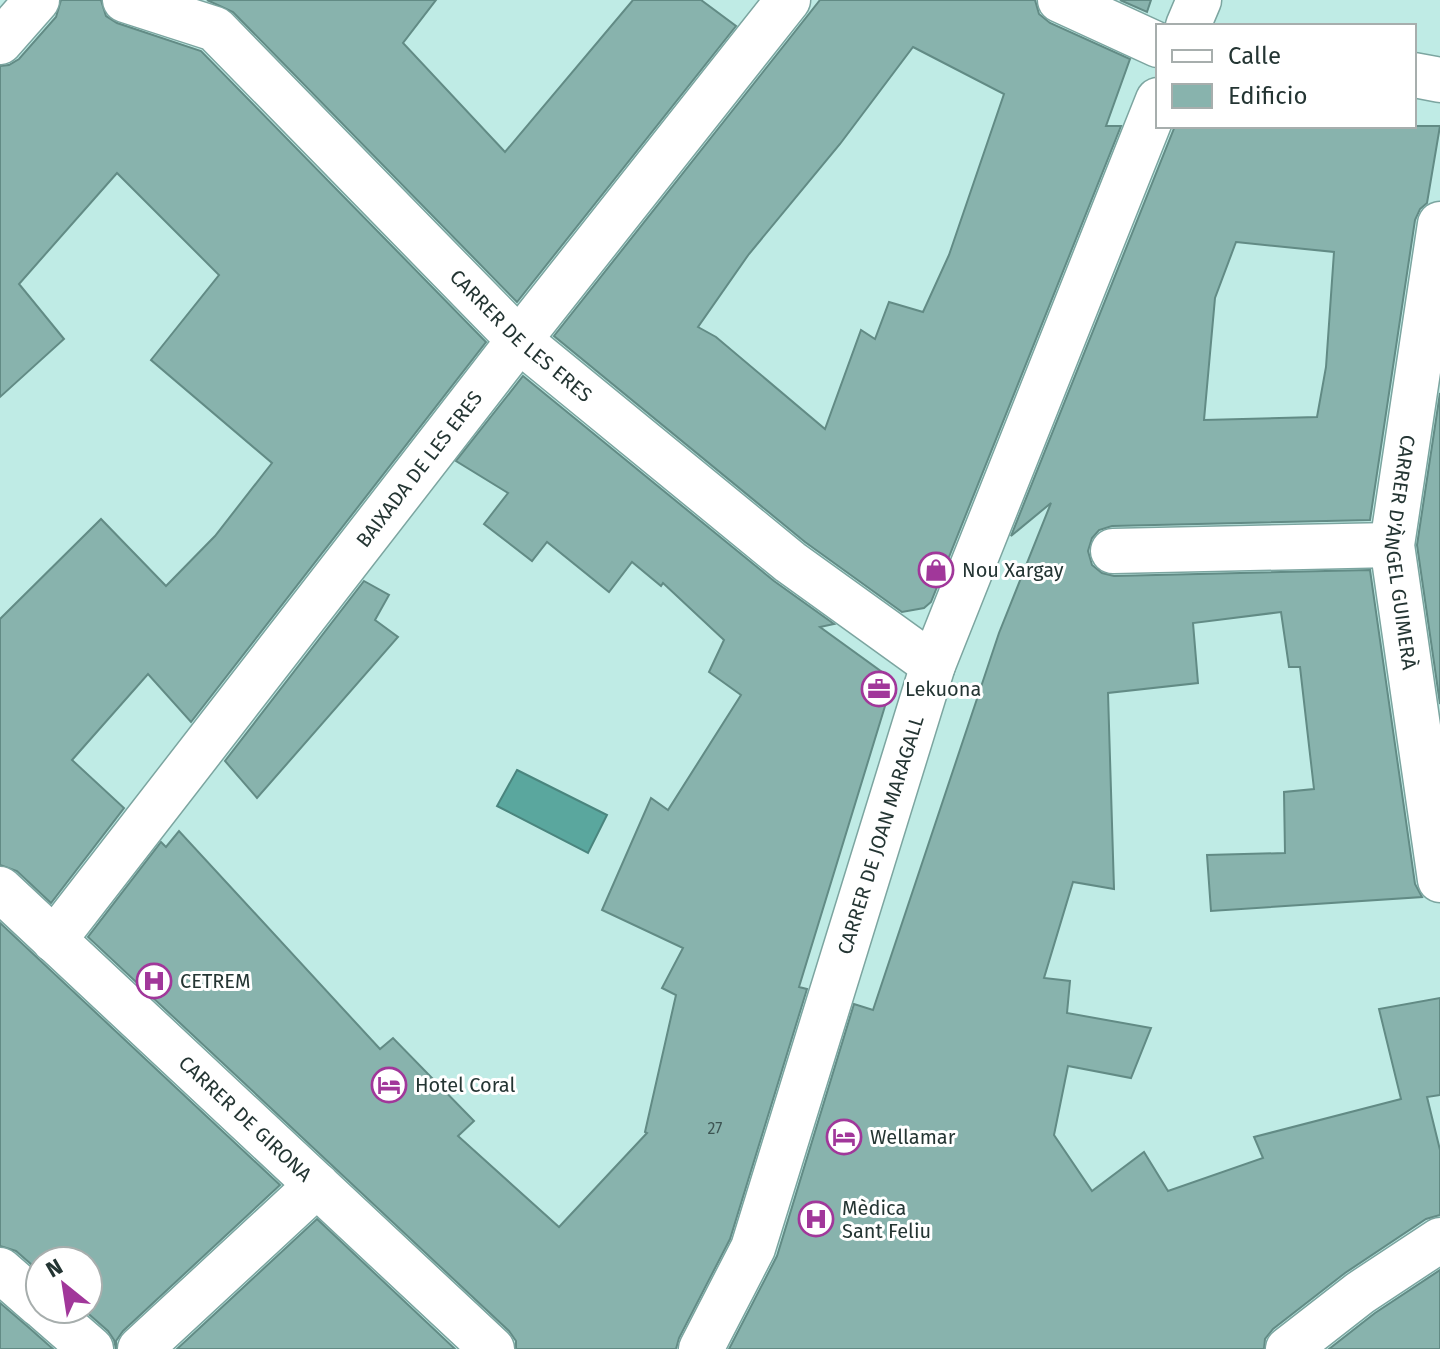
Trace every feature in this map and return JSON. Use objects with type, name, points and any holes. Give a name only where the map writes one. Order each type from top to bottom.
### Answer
[{"type":"street","points":[[0,42],[37,0]]},
{"type":"street","name":"CARRER DE LES ERES","points":[[125,0],[222,14],[519,340],[790,562],[933,665]]},
{"type":"street","name":"BAIXADA DE LES ERES","points":[[54,940],[519,340],[788,0]]},
{"type":"street","points":[[1060,0],[1156,44]]},
{"type":"street","points":[[1189,24],[1199,0]]},
{"type":"street","points":[[1416,75],[1440,80]]},
{"type":"street","name":"CARRER DE JOAN MARAGALL","points":[[701,1349],[753,1248],[933,665],[1156,105]]},
{"type":"street","name":"CARRER D'ÀNGEL GUIMERÀ","points":[[1440,224],[1392,545],[1440,880]]},
{"type":"street","points":[[1113,551],[1392,545]]},
{"type":"street","name":"CARRER DE GIRONA","points":[[0,889],[492,1349]]},
{"type":"street","points":[[140,1349],[317,1185]]},
{"type":"street","points":[[1288,1349],[1360,1293],[1440,1240]]},
{"type":"street","points":[[0,1270],[24,1291]]},
{"type":"street","points":[[63,1325],[91,1349]]},
{"type":"water","points":[[517,770],[607,815],[588,853],[497,806]]},
{"type":"building","points":[[61,0],[101,0],[106,16],[117,23],[201,51],[486,342],[191,722],[148,674],[72,760],[124,808],[51,903],[17,871],[0,865],[0,619],[101,519],[166,586],[215,536],[272,463],[151,360],[219,275],[117,173],[19,284],[64,339],[0,397],[0,66],[19,59],[56,17]]},
{"type":"building","points":[[207,0],[436,0],[403,43],[505,152],[633,0],[701,0],[736,26],[517,302],[233,12]]},
{"type":"building","points":[[820,0],[1035,0],[1039,14],[1050,23],[1130,59],[1106,126],[1121,126],[931,602],[924,608],[902,612],[805,542],[554,336]],"holes":[[[913,47],[1004,94],[949,255],[923,312],[889,302],[875,339],[861,330],[825,429],[716,337],[698,327],[749,254],[840,144]]]},
{"type":"building","points":[[1120,0],[1151,0],[1147,12]]},
{"type":"building","points":[[1440,126],[1427,203],[1415,220],[1370,520],[1112,526],[1099,530],[1092,538],[1088,551],[1092,565],[1102,573],[1114,576],[1370,570],[1415,884],[1422,897],[1211,911],[1207,855],[1285,853],[1284,792],[1314,789],[1300,667],[1289,667],[1281,612],[1193,623],[1198,683],[1108,693],[1114,889],[1073,882],[1044,978],[1070,981],[1067,1013],[1151,1028],[1131,1078],[1068,1066],[1054,1135],[1092,1191],[1144,1152],[1168,1191],[1263,1158],[1254,1137],[1401,1099],[1379,1009],[1440,998],[1440,1095],[1427,1097],[1440,1150],[1440,1215],[1426,1219],[1345,1273],[1273,1329],[1265,1339],[1264,1349],[729,1349],[777,1256],[854,1004],[873,1010],[999,633],[1051,503],[1011,536],[1174,128]],"holes":[[[1236,242],[1334,252],[1326,367],[1317,417],[1204,420],[1215,298]]]},
{"type":"building","points":[[523,376],[774,581],[834,624],[820,627],[893,680],[799,987],[807,989],[730,1239],[676,1349],[516,1349],[516,1341],[509,1331],[88,937],[161,842],[166,847],[179,831],[380,1049],[393,1038],[474,1121],[458,1136],[559,1227],[647,1133],[676,995],[662,988],[683,948],[602,910],[651,798],[668,810],[741,695],[709,672],[724,640],[663,583],[661,586],[632,562],[609,592],[547,542],[532,561],[484,524],[508,493],[456,461]]},
{"type":"building","points":[[1440,393],[1440,704],[1417,545]]},
{"type":"building","points":[[364,581],[389,595],[375,620],[398,637],[257,798],[225,761]]},
{"type":"building","points":[[0,923],[280,1185],[123,1331],[116,1341],[116,1349],[114,1340],[101,1325],[104,1325],[104,1245],[24,1245],[24,1258],[16,1251],[0,1246]]},
{"type":"building","points":[[317,1219],[455,1349],[177,1349]]},
{"type":"building","points":[[1440,1270],[1440,1349],[1329,1349],[1375,1313]]},
{"type":"building","points":[[0,1303],[53,1349],[0,1349]]},
{"type":"place","name":"Nou Xargay","points":[[936,570]]},
{"type":"place","name":"Lekuona","points":[[879,689]]},
{"type":"place","name":"CETREM","points":[[154,981]]},
{"type":"place","name":"Hotel Coral","points":[[389,1085]]},
{"type":"place","name":"Wellamar","points":[[844,1137]]},
{"type":"place","name":"Mèdica Sant Feliu","points":[[816,1219]]}]
